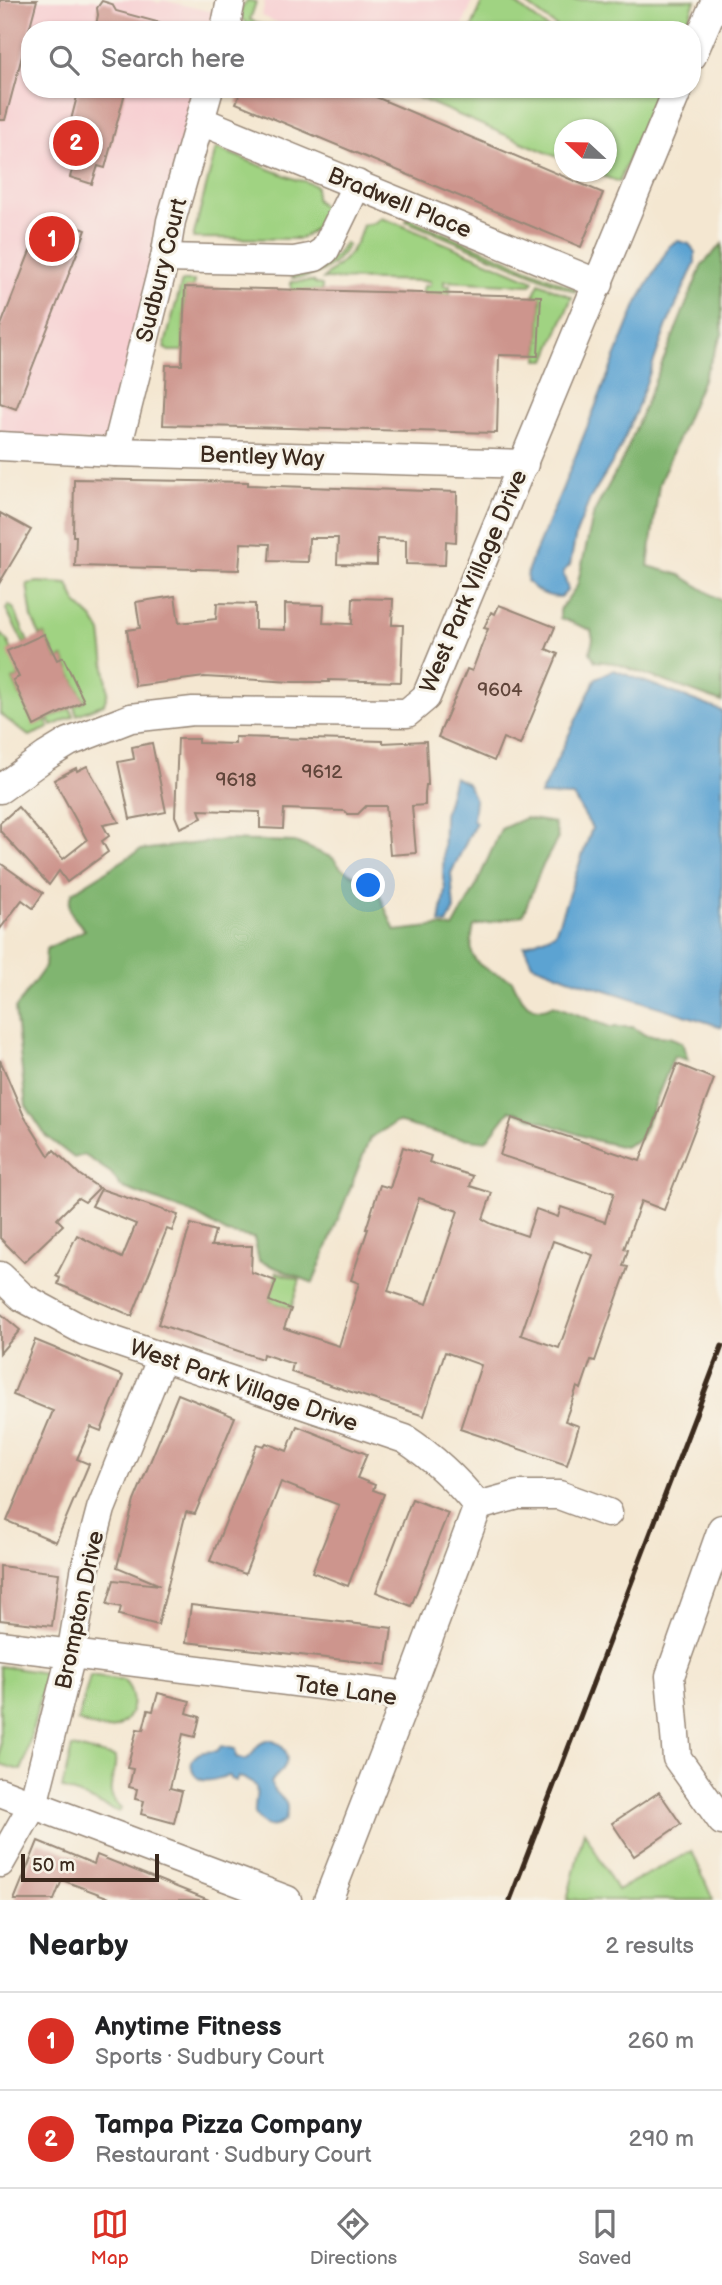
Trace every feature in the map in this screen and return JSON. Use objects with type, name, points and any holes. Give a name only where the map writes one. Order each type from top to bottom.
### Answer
[{"type":"street","points":[[227,21],[231,0]]},
{"type":"street","points":[[701,35],[716,0]]},
{"type":"street","name":"Sudbury Court","points":[[116,452],[165,258],[171,221],[207,98]]},
{"type":"street","name":"West Park Village Drive","points":[[0,789],[69,742],[131,718],[193,711],[407,713],[426,696],[674,98]]},
{"type":"street","name":"Bradwell Place","points":[[201,121],[598,284]]},
{"type":"street","points":[[165,258],[294,261],[314,257],[326,250],[357,184]]},
{"type":"street","name":"Bentley Way","points":[[0,446],[524,464]]},
{"type":"street","name":"West Park Village Drive","points":[[0,1276],[22,1297],[85,1331],[405,1439],[457,1479],[478,1506]]},
{"type":"street","name":"Brompton Drive","points":[[0,1863],[33,1805],[71,1655],[86,1566],[101,1509],[162,1357]]},
{"type":"street","points":[[408,1696],[478,1506],[517,1495],[559,1494],[608,1513]]},
{"type":"street","points":[[719,1545],[670,1676],[677,1758],[722,1821]]},
{"type":"street","name":"Tate Lane","points":[[0,1645],[408,1696],[328,1900]]},
{"type":"street","points":[[0,1792],[287,1900]]},
{"type":"shaded area","points":[[0,0],[152,0],[159,3],[163,0],[208,11],[218,10],[215,21],[21,21],[21,98],[196,98],[107,442],[0,436]]},
{"type":"shaded area","points":[[265,0],[473,0],[465,21],[274,21],[262,16]]},
{"type":"green space","points":[[248,0],[256,2],[250,20],[252,21],[243,19],[242,8]]},
{"type":"green space","points":[[483,0],[511,0],[538,21],[475,21]]},
{"type":"green space","points":[[521,0],[695,0],[688,21],[549,21]]},
{"type":"green space","points":[[419,98],[654,98],[619,182],[617,119],[554,119],[554,156]]},
{"type":"green space","points":[[216,148],[316,186],[316,199],[326,210],[318,224],[307,235],[297,239],[193,238]]},
{"type":"green space","points":[[381,218],[534,281],[531,285],[444,281],[444,286],[450,286],[450,294],[423,294],[423,286],[430,286],[430,281],[323,279],[352,250],[363,225],[374,223]]},
{"type":"green space","points":[[408,218],[576,289],[575,292],[406,221]]},
{"type":"green space","points":[[345,243],[348,245],[332,265],[310,276],[292,278],[292,273],[336,256]]},
{"type":"green space","points":[[722,244],[722,334],[659,484],[648,566],[680,575],[722,601],[722,702],[614,663],[595,661],[590,652],[593,639],[591,630],[560,618],[560,609],[577,586],[594,512],[624,457],[702,265]]},
{"type":"green space","points":[[182,281],[194,281],[193,288],[185,288],[183,351],[169,351],[164,348]]},
{"type":"green space","points":[[313,281],[322,285],[322,291],[291,290],[291,282]]},
{"type":"green space","points":[[539,283],[572,297],[546,360],[538,360],[541,297],[533,296]]},
{"type":"green space","points":[[27,584],[68,584],[77,604],[93,619],[101,632],[108,692],[104,704],[77,715],[74,706],[84,701],[63,657],[57,660],[44,634],[40,636],[32,618]]},
{"type":"green space","points":[[9,605],[14,609],[28,642],[24,644],[6,609]]},
{"type":"green space","points":[[0,633],[13,653],[19,677],[13,680],[34,725],[46,720],[49,728],[29,736],[0,714]]},
{"type":"green space","points":[[70,708],[74,716],[52,726],[48,719]]},
{"type":"green space","points":[[525,818],[554,823],[558,838],[541,869],[523,915],[474,926],[474,957],[484,968],[512,980],[522,999],[532,1007],[538,1009],[553,1005],[610,1027],[633,1027],[645,1035],[669,1037],[682,1042],[688,1060],[674,1056],[640,1139],[624,1147],[594,1140],[510,1110],[486,1141],[448,1136],[397,1122],[370,1138],[313,1283],[259,1261],[254,1238],[227,1233],[196,1215],[121,1187],[111,1173],[84,1155],[74,1158],[46,1136],[26,1106],[15,1009],[45,967],[46,949],[85,930],[70,909],[73,892],[140,850],[225,840],[295,842],[333,858],[341,868],[377,889],[395,931],[440,926],[453,928],[475,888],[501,829]]},
{"type":"green space","points":[[277,1272],[300,1280],[291,1309],[269,1301]]},
{"type":"green space","points":[[0,1666],[46,1673],[21,1770],[0,1765]]},
{"type":"green space","points":[[90,1675],[123,1680],[128,1686],[133,1700],[132,1708],[130,1715],[119,1726],[103,1729],[78,1721]]},
{"type":"green space","points":[[72,1747],[115,1757],[111,1789],[115,1802],[121,1808],[119,1812],[62,1788]]},
{"type":"green space","points":[[584,1831],[617,1890],[692,1851],[713,1900],[567,1900]]},
{"type":"water","points":[[678,241],[689,244],[695,251],[695,263],[667,325],[618,453],[590,499],[576,534],[570,565],[563,572],[568,590],[561,597],[546,595],[527,581],[528,569],[637,303],[670,245]]},
{"type":"water","points":[[614,670],[722,711],[722,1027],[532,964],[524,946],[555,933],[592,828],[573,796],[540,795],[596,678]]},
{"type":"water","points":[[454,777],[468,784],[475,800],[473,820],[476,822],[451,873],[454,909],[447,924],[440,923],[445,888],[444,815]]},
{"type":"water","points":[[270,1740],[282,1747],[287,1759],[283,1769],[271,1783],[287,1806],[285,1820],[277,1826],[265,1825],[255,1815],[257,1791],[253,1782],[238,1777],[236,1781],[230,1779],[230,1776],[202,1780],[195,1775],[192,1767],[193,1759],[200,1753],[217,1751],[221,1746],[235,1749],[236,1757],[245,1760],[260,1744]]},
{"type":"building","points":[[0,0],[37,0],[31,21],[21,21],[21,60],[5,120],[0,120]]},
{"type":"building","points":[[102,1],[112,4],[116,11],[153,21],[97,21],[97,8]]},
{"type":"building","points":[[77,98],[124,98],[105,168],[98,166],[92,184],[70,177],[75,161],[65,143]]},
{"type":"building","points":[[238,98],[378,98],[554,172],[554,182],[577,182],[603,193],[581,247],[236,103]]},
{"type":"building","points":[[57,219],[86,230],[16,409],[0,403],[0,328],[36,236],[54,228]]},
{"type":"building","points":[[185,287],[541,296],[538,356],[499,355],[497,433],[163,425],[166,365],[182,365]]},
{"type":"building","points":[[74,479],[248,482],[248,485],[457,492],[456,542],[446,541],[445,565],[406,564],[406,540],[377,539],[377,565],[337,564],[338,538],[309,538],[308,562],[269,561],[270,544],[241,543],[239,570],[75,566]]},
{"type":"building","points":[[0,513],[31,530],[0,582]]},
{"type":"building","points":[[175,596],[179,623],[216,619],[217,603],[255,604],[255,629],[285,630],[285,604],[324,605],[323,623],[352,624],[353,598],[393,599],[392,625],[403,625],[401,682],[293,682],[204,677],[135,686],[127,630],[140,628],[136,602]]},
{"type":"building","points":[[499,605],[555,627],[546,649],[558,654],[520,745],[503,738],[494,761],[438,737],[467,669],[472,671],[488,629],[484,628],[491,612],[495,614]]},
{"type":"building","points":[[44,634],[57,660],[63,657],[84,701],[34,726],[13,680],[19,677],[7,651]]},
{"type":"building","points":[[235,737],[383,743],[426,741],[428,785],[425,805],[412,806],[416,853],[390,855],[386,806],[366,806],[358,814],[348,814],[345,811],[284,809],[283,829],[260,828],[260,812],[199,810],[202,818],[180,828],[175,816],[178,739],[198,739],[198,743],[235,744]]},
{"type":"building","points":[[152,743],[166,812],[130,819],[118,762],[134,759],[132,747]]},
{"type":"building","points":[[87,766],[119,822],[103,825],[109,836],[102,841],[108,852],[67,882],[59,871],[49,885],[0,831],[0,823],[18,807],[63,859],[87,840],[54,780],[76,768],[77,771]]},
{"type":"building","points":[[0,863],[43,893],[33,908],[22,900],[0,929]]},
{"type":"building","points":[[0,1060],[24,1116],[49,1156],[54,1150],[80,1175],[99,1188],[85,1202],[78,1198],[57,1219],[63,1225],[24,1262],[0,1238]]},
{"type":"building","points":[[677,1064],[714,1079],[664,1210],[641,1201],[624,1249],[628,1250],[623,1266],[628,1267],[595,1361],[591,1360],[581,1389],[577,1387],[565,1421],[579,1426],[567,1465],[460,1429],[481,1365],[445,1352],[424,1416],[291,1372],[293,1364],[263,1354],[262,1359],[158,1324],[191,1224],[215,1231],[211,1246],[252,1246],[251,1272],[276,1281],[269,1301],[291,1309],[284,1328],[339,1346],[359,1283],[351,1280],[380,1185],[390,1188],[403,1147],[431,1156],[429,1162],[473,1176],[470,1186],[492,1193],[483,1219],[527,1236],[536,1209],[558,1217],[561,1207],[605,1222],[614,1193],[500,1155],[512,1118],[640,1161]],"holes":[[[419,1198],[458,1211],[427,1304],[388,1291]],[[553,1241],[593,1255],[559,1348],[521,1335]]]},
{"type":"building","points":[[101,1189],[178,1215],[172,1231],[167,1229],[132,1316],[58,1284],[60,1278],[56,1276],[77,1235],[122,1258],[136,1224],[92,1206]]},
{"type":"building","points":[[0,1313],[20,1330],[0,1353]]},
{"type":"building","points":[[35,1340],[123,1376],[101,1431],[91,1427],[77,1459],[89,1464],[56,1542],[7,1521],[53,1411],[13,1395]]},
{"type":"building","points":[[178,1394],[235,1417],[195,1514],[186,1512],[158,1625],[119,1615],[121,1607],[107,1604],[114,1580],[160,1585],[117,1567],[134,1501]]},
{"type":"building","points":[[297,1426],[367,1454],[357,1478],[375,1485],[373,1490],[384,1494],[348,1586],[312,1572],[339,1505],[281,1482],[245,1574],[210,1561],[257,1444],[264,1446],[266,1443],[287,1451]]},
{"type":"building","points":[[412,1499],[448,1513],[411,1606],[376,1592]]},
{"type":"building","points":[[0,1566],[59,1573],[52,1626],[0,1620]]},
{"type":"building","points":[[191,1605],[392,1628],[387,1665],[186,1642]]},
{"type":"building","points":[[158,1693],[190,1701],[187,1713],[200,1717],[195,1737],[183,1734],[170,1788],[182,1791],[174,1823],[141,1814],[144,1801],[135,1799],[137,1789],[129,1787],[133,1769],[127,1768],[137,1729],[143,1730],[148,1710],[153,1711]]},
{"type":"building","points":[[659,1792],[681,1824],[634,1856],[612,1823]]},
{"type":"building","points":[[38,1841],[94,1864],[97,1855],[209,1900],[115,1900],[62,1880],[54,1900],[14,1900]]},
{"type":"railway","points":[[510,1900],[722,1346]]},
{"type":"place","name":"Tampa Pizza Company","points":[[76,143]]},
{"type":"place","name":"Anytime Fitness","points":[[52,239]]}]
